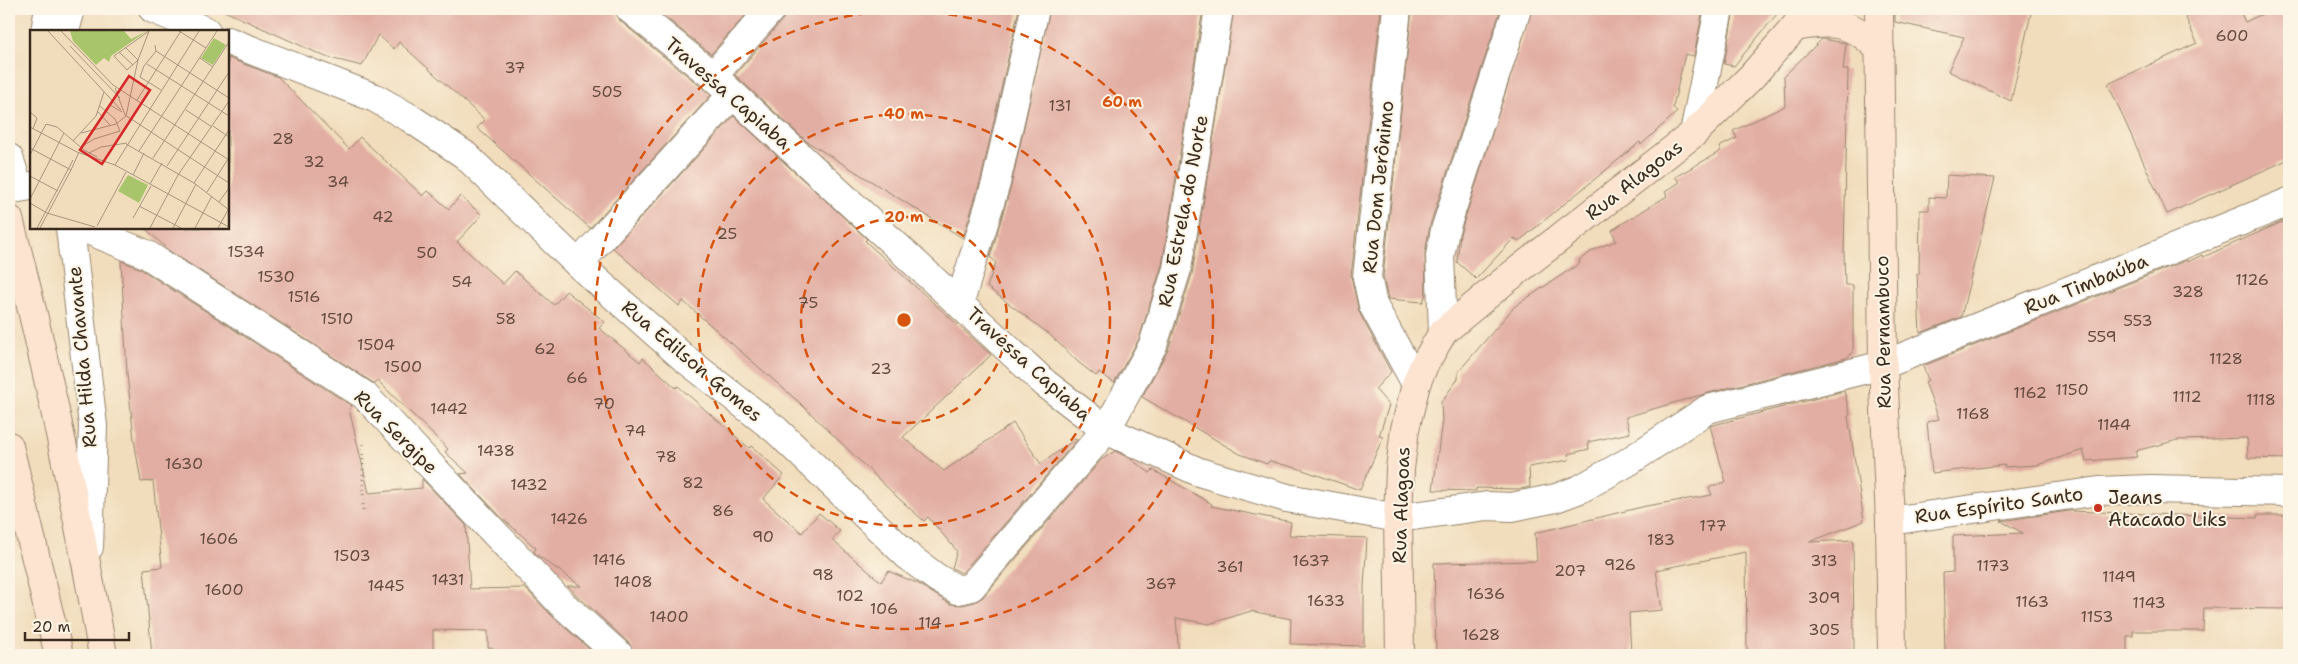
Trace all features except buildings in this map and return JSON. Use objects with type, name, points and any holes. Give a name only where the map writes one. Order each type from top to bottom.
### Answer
[{"type":"street","points":[[44,30],[49,9]]},
{"type":"street","points":[[65,30],[71,9]]},
{"type":"street","points":[[153,9],[204,30]]},
{"type":"street","name":"Travessa Capiaba","points":[[630,9],[712,76],[960,302],[1046,384],[1106,430],[1199,472],[1240,486],[1287,498],[1398,518],[1487,506],[1512,507],[1556,498],[1580,489],[1628,462],[1708,409],[1882,365]]},
{"type":"street","points":[[712,76],[771,9]]},
{"type":"street","points":[[960,302],[996,183],[1035,9]]},
{"type":"street","name":"Rua Estrela do Norte","points":[[1106,430],[1153,345],[1174,277],[1219,9]]},
{"type":"street","name":"Rua Dom Jerônimo","points":[[1397,9],[1367,277],[1373,305],[1416,384]]},
{"type":"street","points":[[1443,332],[1440,256],[1445,230],[1517,9]]},
{"type":"street","points":[[1694,133],[1719,9]]},
{"type":"street","name":"Rua Pernambuco","points":[[1879,9],[1882,365],[1890,521],[1892,655]]},
{"type":"street","points":[[1801,18],[1836,23],[1853,28],[1868,37],[1880,50]]},
{"type":"street","name":"Rua Alagoas","points":[[1400,655],[1398,518],[1400,469],[1405,429],[1416,384],[1424,365],[1443,332],[1503,282],[1694,133],[1751,77],[1801,18]]},
{"type":"street","name":"Rua Edilson Gomes","points":[[229,40],[375,98],[410,118],[465,155],[578,264],[684,358],[776,430],[910,558],[937,578],[958,590],[971,587],[1106,430]]},
{"type":"street","points":[[578,264],[732,96]]},
{"type":"street","points":[[9,158],[19,188],[30,186]]},
{"type":"street","name":"Rua Timbaúba","points":[[1882,365],[2289,202]]},
{"type":"street","points":[[9,219],[49,388],[103,655]]},
{"type":"street","name":"Rua Hilda Chavante","points":[[70,229],[93,426],[88,576]]},
{"type":"street","name":"Rua Sergipe","points":[[85,229],[146,254],[364,395],[561,604],[619,655]]},
{"type":"street","points":[[9,446],[59,655]]},
{"type":"street","name":"Rua Espírito Santo","points":[[1890,521],[2099,490],[2150,489],[2289,492]]},
{"type":"path","points":[[363,510],[364,395]]},
{"type":"place","name":"Jeans Atacado Liks","points":[[2098,508]]}]
